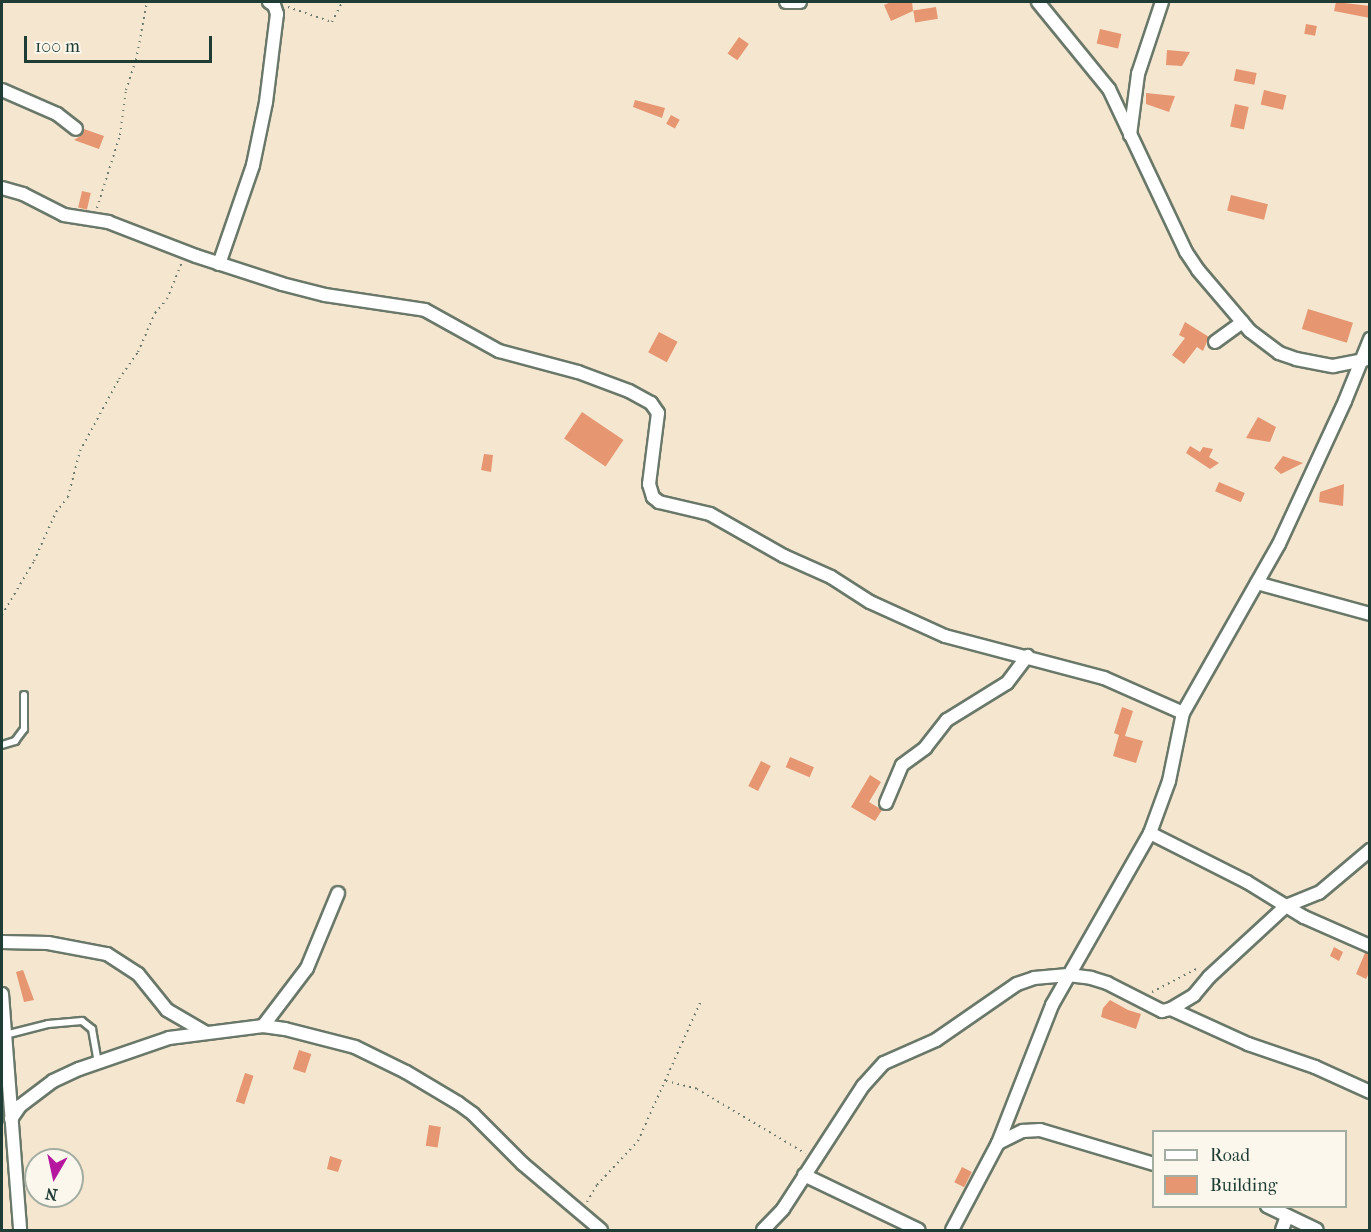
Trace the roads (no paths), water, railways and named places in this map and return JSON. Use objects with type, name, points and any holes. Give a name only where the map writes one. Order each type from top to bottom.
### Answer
[{"type":"street","points":[[219,264],[253,165],[266,102],[277,14],[276,8],[269,2]]},
{"type":"street","points":[[786,2],[800,2]]},
{"type":"street","points":[[1038,2],[1097,71],[1109,89],[1186,252],[1198,270],[1243,322],[1279,353],[1296,359],[1333,366],[1366,360]]},
{"type":"street","points":[[1130,136],[1138,74],[1162,2]]},
{"type":"street","points":[[2,90],[57,114],[76,129]]},
{"type":"street","points":[[2,188],[22,194],[64,215],[108,222],[196,256],[306,291],[425,310],[499,351],[578,372],[629,391],[651,403],[658,413],[650,484],[653,497],[659,502],[710,514],[784,556],[831,577],[870,602],[945,636],[1104,678],[1183,713]]},
{"type":"street","points":[[1215,342],[1243,322]]},
{"type":"street","points":[[952,1230],[998,1143],[1052,1005],[1150,833],[1169,781],[1183,713],[1279,544],[1366,360],[1370,339]]},
{"type":"street","points":[[1257,583],[1370,614]]},
{"type":"street","points":[[886,803],[902,765],[925,748],[948,720],[1007,683],[1027,657]]},
{"type":"street","points":[[1150,833],[1247,882],[1287,906],[1370,946]]},
{"type":"street","points":[[763,1230],[783,1209],[863,1086],[884,1063],[936,1040],[986,1008],[1017,984],[1034,978],[1068,975],[1107,982],[1162,1011],[1171,1009],[1194,995],[1209,977],[1287,906],[1319,893],[1370,850]]},
{"type":"street","points":[[263,1026],[307,968],[338,893]]},
{"type":"street","points":[[2,942],[48,943],[106,954],[138,974],[167,1010],[205,1032]]},
{"type":"street","points":[[2,994],[7,1112],[20,1230]]},
{"type":"street","points":[[1171,1009],[1248,1044],[1315,1067],[1370,1092]]},
{"type":"street","points":[[7,1112],[20,1106],[52,1081],[98,1062],[169,1038],[263,1026],[318,1035],[355,1047],[432,1087],[473,1114],[523,1164],[601,1230]]},
{"type":"street","points":[[998,1143],[1023,1131],[1040,1130],[1152,1163]]},
{"type":"street","points":[[804,1175],[919,1230]]},
{"type":"street","points":[[1271,1208],[1317,1230]]},
{"type":"street","points":[[1282,1230],[1287,1216]]},
{"type":"lane","points":[[2,745],[15,741],[24,729],[24,694]]},
{"type":"lane","points":[[4,1035],[48,1024],[82,1022],[92,1029],[98,1062]]}]
